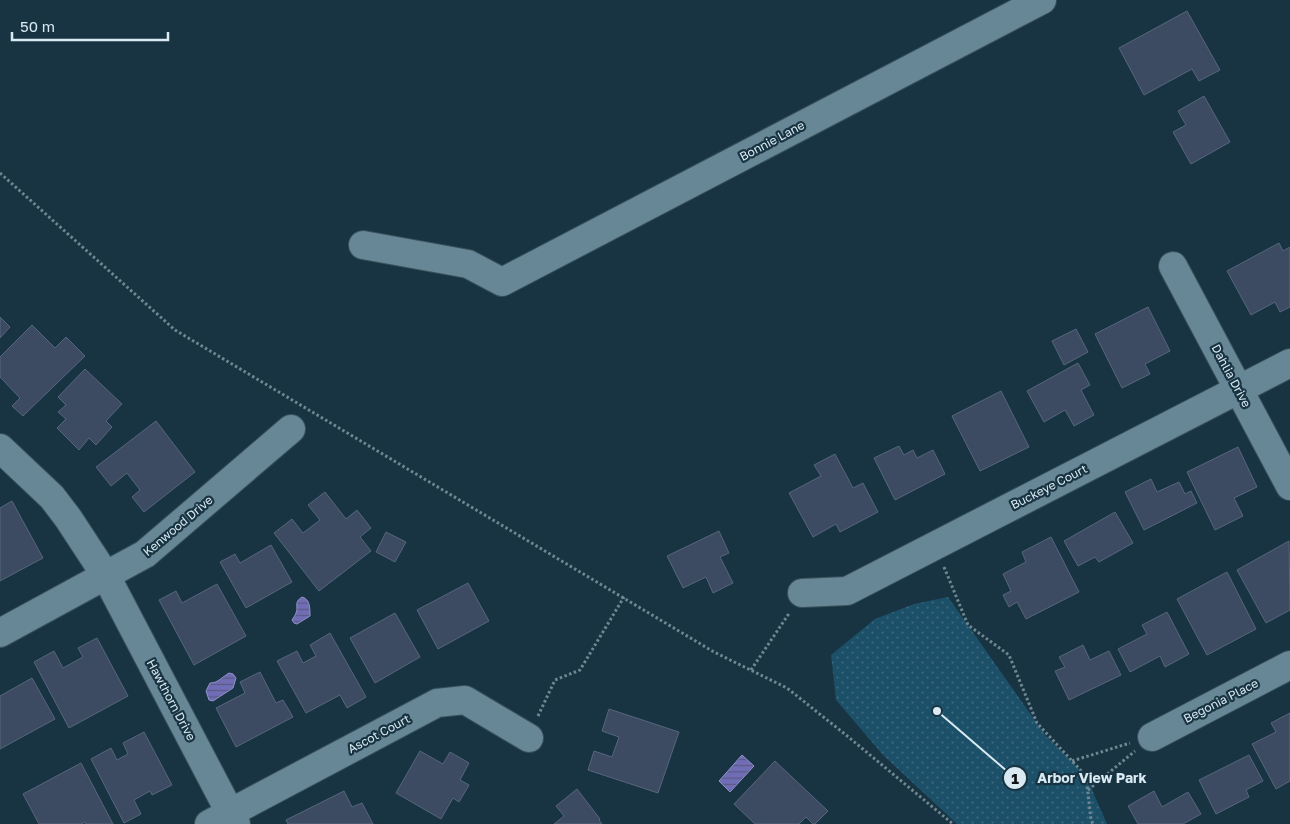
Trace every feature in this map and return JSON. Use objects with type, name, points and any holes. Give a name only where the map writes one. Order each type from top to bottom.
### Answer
[{"type":"street","name":"Bonnie Lane","points":[[363,245],[468,264],[502,282],[1042,0]]},
{"type":"street","name":"Dahlia Drive","points":[[1173,266],[1290,486]]},
{"type":"street","name":"Buckeye Court","points":[[802,593],[847,591],[1290,363]]},
{"type":"street","name":"Kenwood Drive","points":[[0,633],[145,554],[291,429]]},
{"type":"street","name":"Hawthorn Drive","points":[[0,448],[52,497],[106,576],[225,820]]},
{"type":"street","name":"Begonia Place","points":[[1152,737],[1290,665]]},
{"type":"street","name":"Ascot Court","points":[[225,820],[437,703],[465,700],[529,738]]},
{"type":"path","points":[[0,173],[175,330],[714,652],[787,688],[952,824]]},
{"type":"path","points":[[935,546],[968,625],[1009,655],[1037,723],[1086,776],[1093,824]]},
{"type":"path","points":[[751,670],[802,593]]},
{"type":"path","points":[[529,738],[555,680],[580,670],[624,597]]},
{"type":"path","points":[[1072,761],[1152,737]]},
{"type":"path","points":[[1088,790],[1152,737]]},
{"type":"shaded area","points":[[302,597],[308,602],[310,616],[297,624],[292,620],[297,611],[298,601]]},
{"type":"shaded area","points":[[948,597],[1046,736],[1086,776],[1107,824],[957,824],[883,755],[836,700],[831,655],[875,619],[914,604]]},
{"type":"shaded area","points":[[229,673],[233,674],[236,678],[233,688],[213,701],[209,700],[206,691],[210,683],[218,681]]},
{"type":"shaded area","points":[[742,755],[754,766],[730,792],[719,781]]},
{"type":"building","points":[[1187,11],[1220,70],[1199,81],[1192,69],[1144,95],[1119,48]]},
{"type":"building","points":[[1204,96],[1230,142],[1191,164],[1173,132],[1186,125],[1178,111]]},
{"type":"building","points":[[1279,243],[1283,251],[1290,247],[1290,307],[1280,312],[1275,302],[1251,315],[1227,271]]},
{"type":"building","points":[[1148,307],[1170,351],[1145,364],[1150,374],[1122,388],[1095,334]]},
{"type":"building","points":[[0,317],[10,327],[0,338]]},
{"type":"building","points":[[32,325],[55,348],[66,337],[85,356],[23,416],[12,406],[20,398],[0,377],[0,357]]},
{"type":"building","points":[[1076,329],[1088,352],[1064,365],[1052,341]]},
{"type":"building","points":[[1078,363],[1090,385],[1081,390],[1094,415],[1074,426],[1065,410],[1044,422],[1027,391]]},
{"type":"building","points":[[85,369],[122,404],[106,421],[112,427],[96,445],[89,438],[79,450],[57,428],[66,419],[58,412],[66,405],[58,397]]},
{"type":"building","points":[[1001,391],[1029,447],[980,471],[952,416]]},
{"type":"building","points":[[156,421],[195,472],[144,512],[132,497],[140,490],[127,473],[111,486],[96,467]]},
{"type":"building","points":[[899,446],[904,455],[913,450],[917,458],[933,450],[945,474],[895,500],[874,458]]},
{"type":"building","points":[[1238,447],[1257,487],[1234,498],[1243,516],[1215,530],[1187,472]]},
{"type":"building","points":[[835,454],[853,488],[863,483],[878,512],[840,532],[836,524],[813,537],[789,493],[821,476],[814,465]]},
{"type":"building","points":[[1151,479],[1157,492],[1179,482],[1185,494],[1191,491],[1197,503],[1144,530],[1125,492]]},
{"type":"building","points":[[325,492],[346,519],[357,510],[371,528],[360,537],[371,551],[319,591],[274,533],[292,519],[303,533],[320,520],[308,505]]},
{"type":"building","points":[[12,501],[43,558],[0,581],[0,508]]},
{"type":"building","points":[[1115,512],[1133,543],[1099,562],[1095,557],[1078,566],[1064,541]]},
{"type":"building","points":[[719,531],[729,553],[720,557],[733,583],[713,593],[706,577],[683,588],[667,556]]},
{"type":"building","points":[[386,532],[406,542],[395,562],[376,552]]},
{"type":"building","points":[[1051,537],[1079,592],[1026,619],[1017,602],[1009,607],[1003,595],[1011,591],[1003,574],[1026,562],[1022,552]]},
{"type":"building","points":[[1289,541],[1290,610],[1266,623],[1237,570]]},
{"type":"building","points":[[271,545],[292,582],[246,608],[220,562],[235,554],[240,563]]},
{"type":"building","points":[[1227,572],[1256,629],[1207,655],[1177,599]]},
{"type":"building","points":[[468,583],[489,621],[438,649],[417,610]]},
{"type":"building","points":[[217,584],[246,636],[194,665],[159,600],[176,591],[182,603]]},
{"type":"building","points":[[1167,612],[1189,654],[1165,667],[1160,656],[1130,672],[1118,649],[1147,634],[1142,625]]},
{"type":"building","points":[[395,613],[420,657],[375,683],[350,638]]},
{"type":"building","points":[[330,633],[366,697],[347,708],[340,695],[306,713],[277,661],[297,651],[303,663],[316,656],[310,645]]},
{"type":"building","points":[[97,638],[128,696],[69,728],[34,662],[54,651],[63,668],[83,657],[78,648]]},
{"type":"building","points":[[1083,645],[1090,660],[1109,651],[1121,675],[1069,700],[1055,671],[1065,667],[1059,657]]},
{"type":"building","points":[[260,672],[276,703],[283,700],[293,717],[236,747],[216,708],[245,693],[240,682]]},
{"type":"building","points":[[32,678],[55,719],[0,749],[0,696]]},
{"type":"building","points":[[609,709],[679,732],[658,793],[588,770],[594,751],[612,757],[619,737],[602,731]]},
{"type":"building","points":[[1290,713],[1290,781],[1276,789],[1252,744],[1276,732],[1271,723]]},
{"type":"building","points":[[144,732],[172,785],[152,795],[150,791],[134,800],[141,814],[124,823],[91,759],[111,748],[117,760],[128,754],[123,743]]},
{"type":"building","points":[[420,751],[443,764],[450,752],[469,763],[460,780],[469,785],[459,802],[453,798],[441,819],[396,793]]},
{"type":"building","points":[[1249,755],[1263,781],[1246,790],[1249,797],[1216,814],[1199,780]]},
{"type":"building","points":[[775,761],[828,811],[815,824],[806,817],[799,824],[755,824],[734,804]]},
{"type":"building","points":[[81,763],[113,824],[86,824],[85,822],[82,824],[39,824],[23,794]]},
{"type":"building","points":[[577,789],[602,824],[554,824],[564,816],[556,806]]},
{"type":"building","points":[[344,791],[352,807],[362,803],[373,824],[288,824],[286,820]]},
{"type":"building","points":[[1154,791],[1162,807],[1188,792],[1201,814],[1183,824],[1138,824],[1128,806]]},
{"type":"place","name":"Arbor View Park","points":[[937,711]]}]
